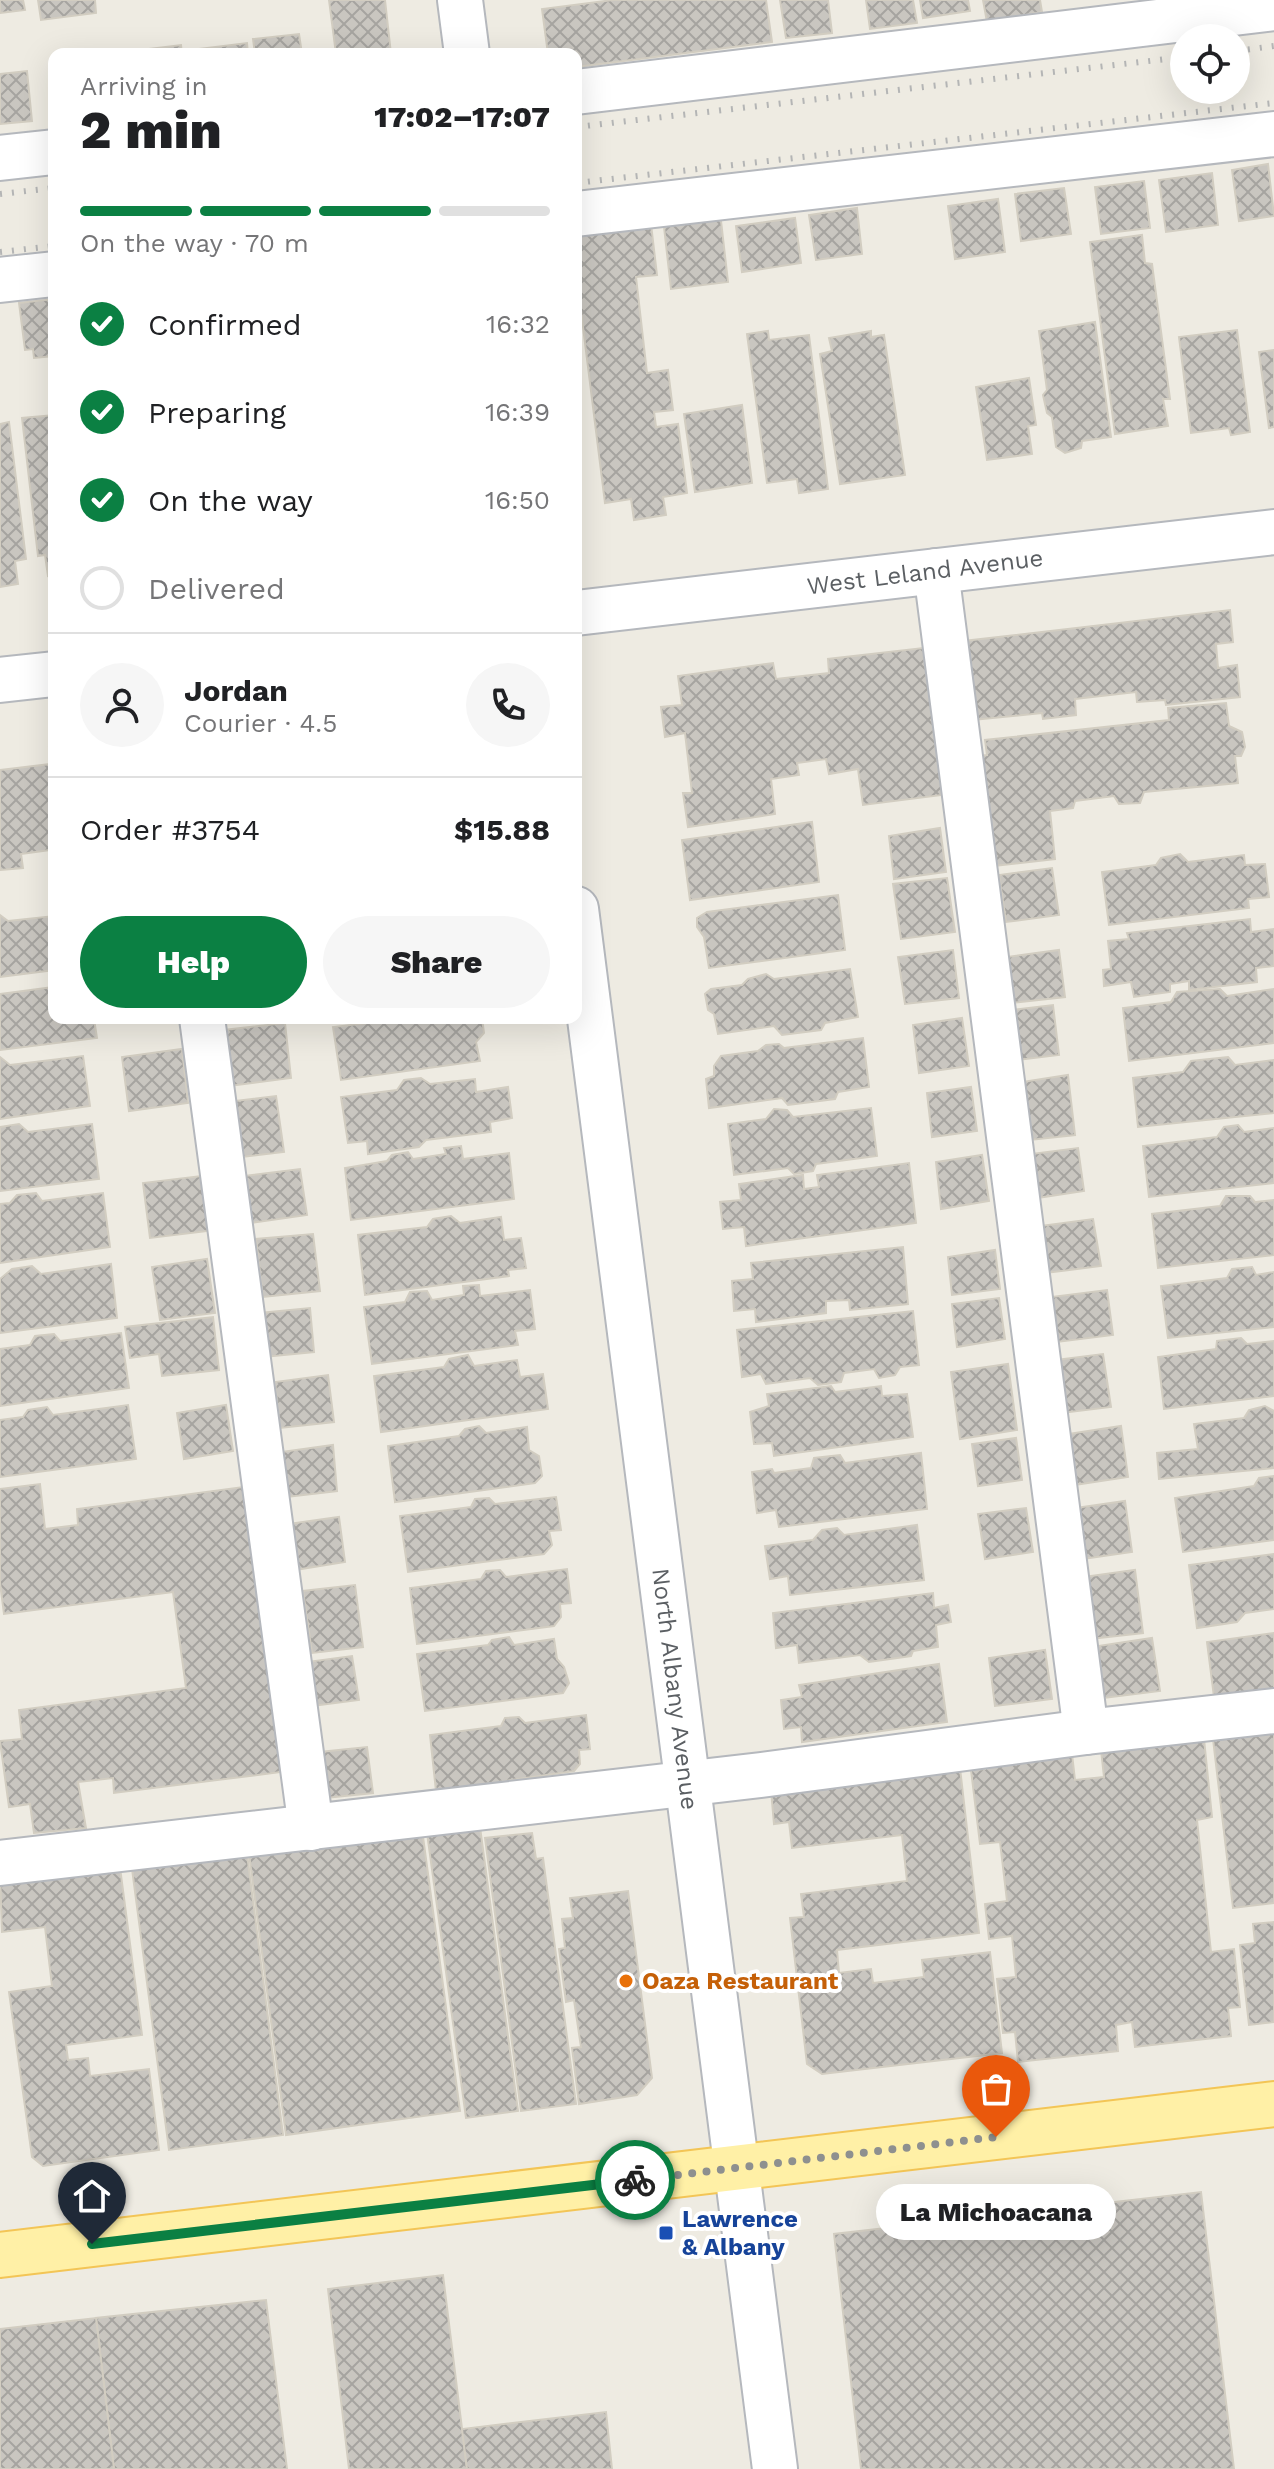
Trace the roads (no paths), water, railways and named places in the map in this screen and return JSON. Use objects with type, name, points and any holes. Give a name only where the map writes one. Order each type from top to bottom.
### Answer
[{"type":"main road","points":[[0,2255],[1274,2104]]},
{"type":"street","points":[[460,0],[466,48]]},
{"type":"street","points":[[582,91],[1274,8]]},
{"type":"street","points":[[582,213],[1274,134]]},
{"type":"street","points":[[0,158],[48,153]]},
{"type":"street","points":[[0,280],[48,275]]},
{"type":"street","name":"West Leland Avenue","points":[[582,612],[1274,532]]},
{"type":"street","points":[[936,571],[1086,1732]]},
{"type":"street","points":[[0,680],[48,675]]},
{"type":"street","name":"North Albany Avenue","points":[[582,956],[775,2469]]},
{"type":"street","points":[[203,1024],[311,1828]]},
{"type":"street","points":[[0,1863],[687,1784],[1274,1711]]},
{"type":"railway","points":[[1250,49],[1274,46]]},
{"type":"railway","points":[[582,126],[1170,59]]},
{"type":"railway","points":[[582,182],[1274,103]]},
{"type":"railway","points":[[0,194],[48,189]]},
{"type":"railway","points":[[0,252],[48,247]]},
{"type":"place","name":"Oaza Restaurant","points":[[626,1981]]},
{"type":"place","name":"La Michoacana","points":[[996,2137]]},
{"type":"place","name":"Lawrence & Albany","points":[[666,2233]]}]
